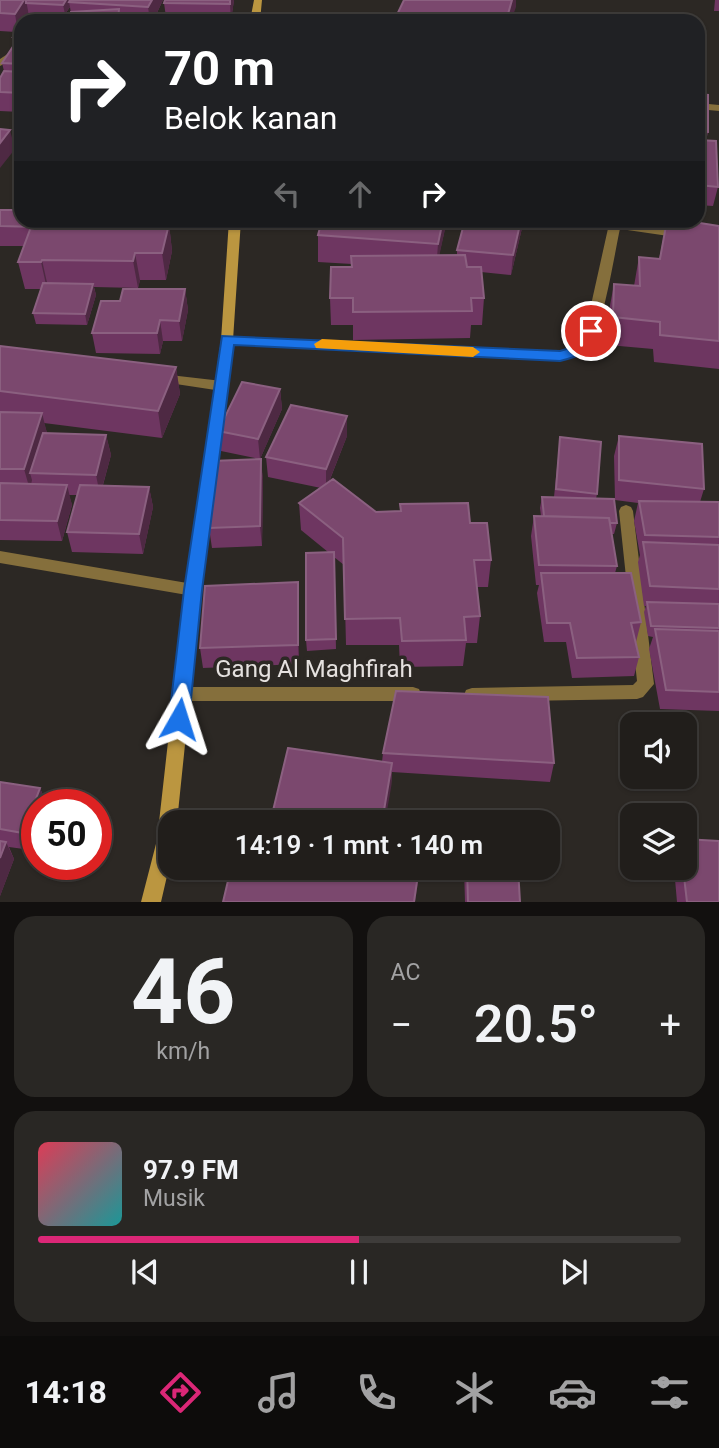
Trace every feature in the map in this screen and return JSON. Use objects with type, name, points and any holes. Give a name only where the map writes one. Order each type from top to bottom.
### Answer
[{"type":"main road","points":[[151,902],[166,840],[193,590],[228,340],[235,228]]},
{"type":"street","points":[[228,340],[560,356],[578,352],[587,343],[591,331],[613,228]]},
{"type":"street","points":[[639,228],[710,239],[719,237]]},
{"type":"street","points":[[153,377],[222,386]]},
{"type":"street","points":[[460,694],[637,692],[643,689],[646,684],[626,511]]},
{"type":"street","points":[[0,557],[193,590]]},
{"type":"street","name":"Gang Al Maghfirah","points":[[181,695],[432,694]]},
{"type":"building","points":[[0,0],[24,0],[15,14],[0,13]]},
{"type":"building","points":[[26,0],[66,0],[63,5],[26,3]]},
{"type":"building","points":[[152,0],[148,7],[69,2]]},
{"type":"building","points":[[165,0],[230,0],[230,4],[164,3]]},
{"type":"building","points":[[404,0],[512,0],[508,14],[397,14]]},
{"type":"building","points":[[119,9],[119,14],[71,12]]},
{"type":"building","points":[[14,45],[14,64],[2,63]]},
{"type":"building","points":[[4,71],[14,72],[14,93],[0,92],[0,78]]},
{"type":"building","points":[[705,95],[708,95],[708,132],[705,132]]},
{"type":"building","points":[[0,129],[10,130],[0,143]]},
{"type":"building","points":[[705,140],[716,141],[718,187],[705,186]]},
{"type":"building","points":[[0,210],[14,210],[14,226],[0,226]]},
{"type":"building","points":[[705,224],[719,226],[719,341],[660,335],[660,322],[613,317],[614,284],[640,286],[639,257],[660,259],[666,228],[705,228]]},
{"type":"building","points":[[31,228],[168,228],[162,253],[135,253],[133,261],[18,262]]},
{"type":"building","points":[[320,228],[441,228],[438,244],[318,235]]},
{"type":"building","points":[[463,228],[519,228],[513,255],[457,250]]},
{"type":"building","points":[[465,255],[467,267],[481,267],[484,298],[471,298],[472,311],[353,312],[353,298],[330,298],[331,267],[352,267],[351,256]]},
{"type":"building","points":[[43,283],[93,284],[85,314],[33,313]]},
{"type":"building","points":[[123,289],[185,289],[179,321],[160,320],[157,333],[92,333],[101,301],[120,301]]},
{"type":"building","points":[[0,346],[176,367],[158,411],[0,391]]},
{"type":"building","points":[[242,382],[280,389],[258,439],[218,431]]},
{"type":"building","points":[[291,405],[347,416],[326,469],[266,457]]},
{"type":"building","points":[[0,412],[42,413],[24,469],[0,469]]},
{"type":"building","points":[[43,433],[106,435],[96,475],[30,473]]},
{"type":"building","points":[[619,436],[702,444],[704,489],[619,480]]},
{"type":"building","points":[[560,437],[601,442],[597,494],[556,489]]},
{"type":"building","points":[[261,459],[260,526],[209,528],[212,461]]},
{"type":"building","points":[[333,479],[376,512],[401,511],[400,504],[468,503],[470,523],[487,523],[491,560],[474,560],[480,616],[464,617],[466,640],[402,641],[400,618],[345,619],[343,538],[299,503]]},
{"type":"building","points":[[0,483],[67,485],[57,521],[0,520]]},
{"type":"building","points":[[80,485],[149,487],[139,534],[67,532]]},
{"type":"building","points":[[542,497],[614,499],[617,523],[610,523],[609,518],[544,516]]},
{"type":"building","points":[[639,501],[719,502],[719,537],[645,535]]},
{"type":"building","points":[[534,516],[609,518],[617,566],[539,565]]},
{"type":"building","points":[[643,542],[719,545],[719,589],[650,586]]},
{"type":"building","points":[[334,552],[336,639],[306,640],[306,553]]},
{"type":"building","points":[[541,573],[631,573],[641,622],[631,623],[639,657],[577,658],[570,623],[547,623]]},
{"type":"building","points":[[298,582],[298,645],[200,648],[205,586]]},
{"type":"building","points":[[647,602],[719,604],[719,628],[651,626]]},
{"type":"building","points":[[655,629],[719,631],[719,692],[666,690]]},
{"type":"building","points":[[396,691],[548,697],[554,763],[383,753]]},
{"type":"building","points":[[288,748],[392,763],[384,810],[273,810]]},
{"type":"building","points":[[0,782],[40,788],[21,789],[21,833],[0,829]]},
{"type":"building","points":[[697,840],[719,841],[719,902],[687,902],[684,880],[697,880]]},
{"type":"building","points":[[0,841],[6,842],[0,858]]},
{"type":"building","points":[[228,880],[417,880],[414,902],[223,902]]},
{"type":"building","points":[[467,880],[519,880],[520,902],[468,902]]},
{"type":"slow traffic","points":[[322,344],[473,352]]},
{"type":"route","points":[[179,719],[193,590],[228,340],[560,356],[578,352],[587,343],[591,331]]}]
